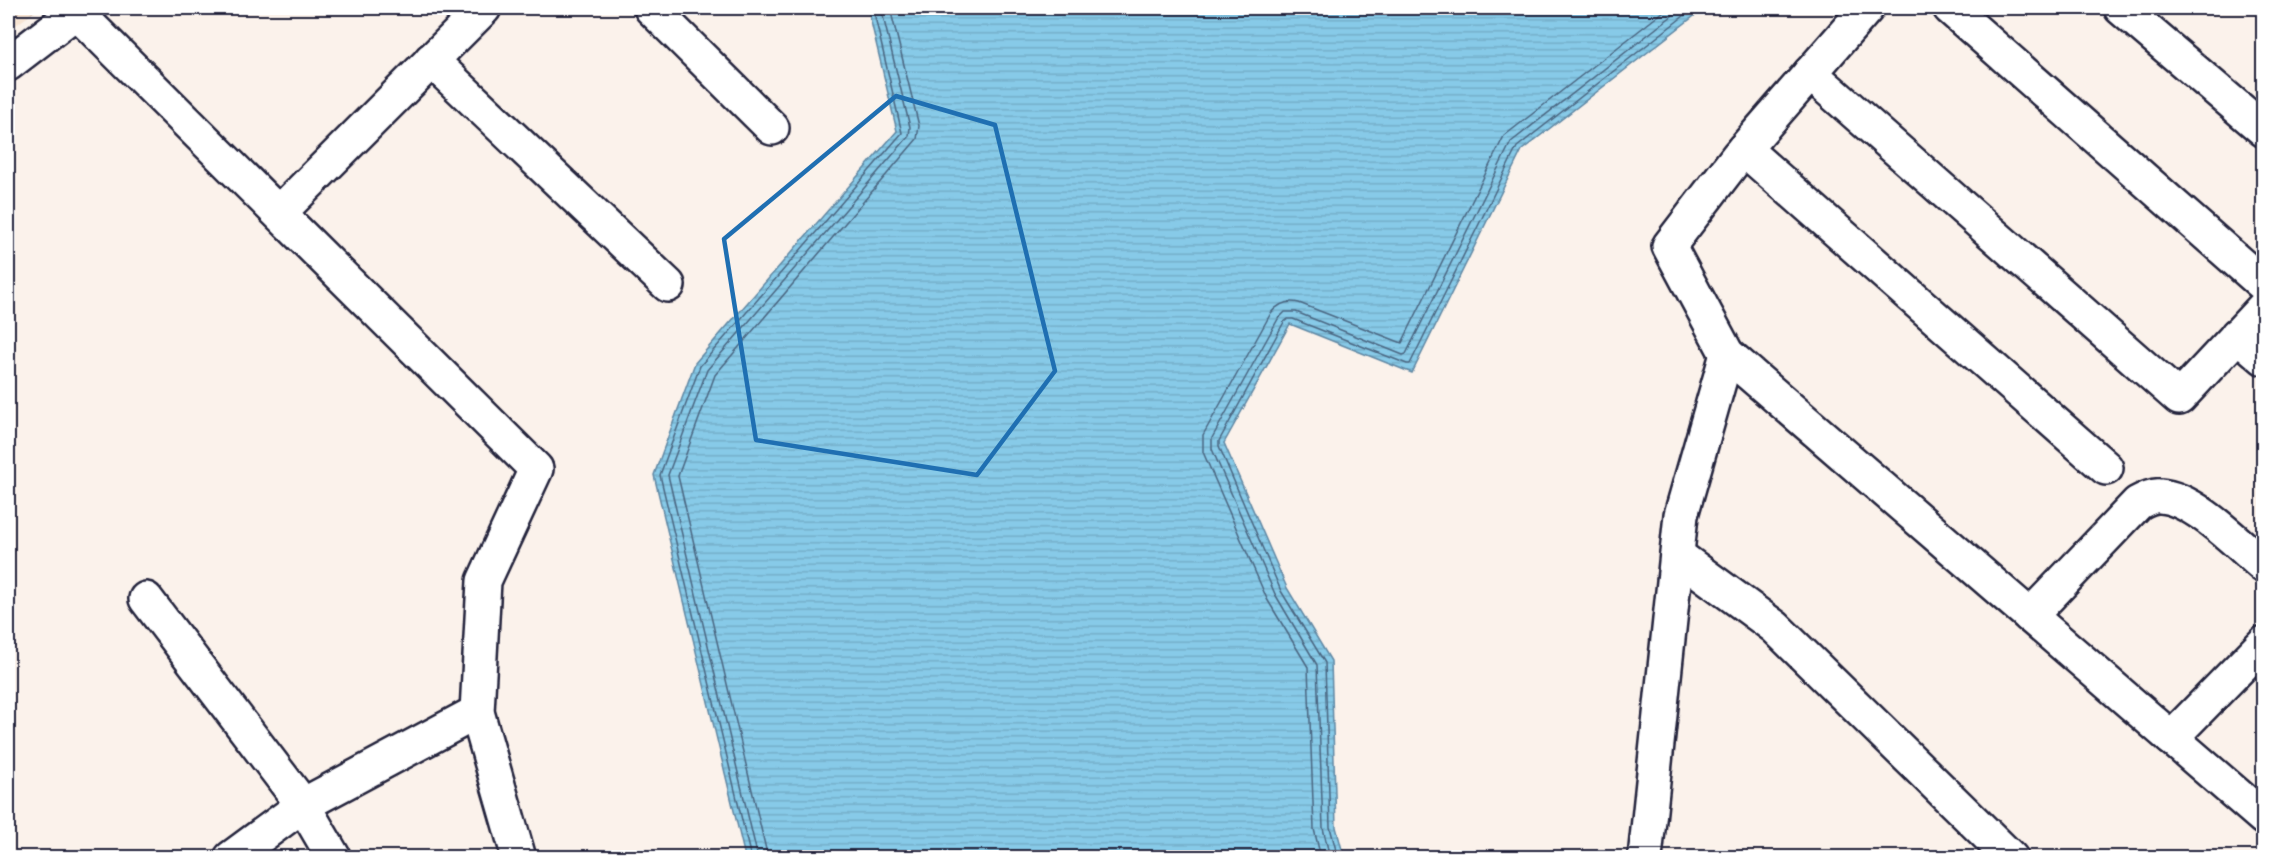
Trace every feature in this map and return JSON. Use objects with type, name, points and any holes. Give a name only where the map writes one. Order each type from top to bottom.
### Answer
[{"type":"street","points":[[279,213],[484,8]]},
{"type":"street","points":[[651,8],[772,128]]},
{"type":"street","points":[[1867,8],[1744,149],[1669,246],[1727,354],[2264,818]]},
{"type":"street","points":[[1950,8],[2264,285]]},
{"type":"street","points":[[2121,8],[2264,130]]},
{"type":"street","points":[[11,55],[79,10],[536,469],[484,581],[477,711],[519,858]]},
{"type":"street","points":[[431,60],[668,285]]},
{"type":"street","points":[[1810,73],[2179,398],[2264,307]]},
{"type":"street","points":[[1744,149],[2106,468]]},
{"type":"street","points":[[2237,335],[2264,358]]},
{"type":"street","points":[[1645,858],[1681,515],[1727,354]]},
{"type":"street","points":[[2030,616],[2138,502],[2159,495],[2180,502],[2203,514],[2264,566]]},
{"type":"street","points":[[1677,555],[1775,627],[2011,858]]},
{"type":"street","points":[[146,599],[303,805],[334,858]]},
{"type":"street","points":[[2171,738],[2264,643]]},
{"type":"street","points":[[231,858],[303,805],[477,711]]},
{"type":"highlighted area","points":[[896,96],[995,125],[1055,371],[977,475],[756,440],[724,239]]},
{"type":"shaded area","points":[[8,8],[39,8],[8,31]]},
{"type":"water","points":[[869,8],[1700,8],[1698,13],[1522,150],[1412,373],[1290,324],[1224,443],[1287,588],[1331,661],[1336,827],[1344,857],[745,857],[654,475],[695,363],[897,131]]}]
